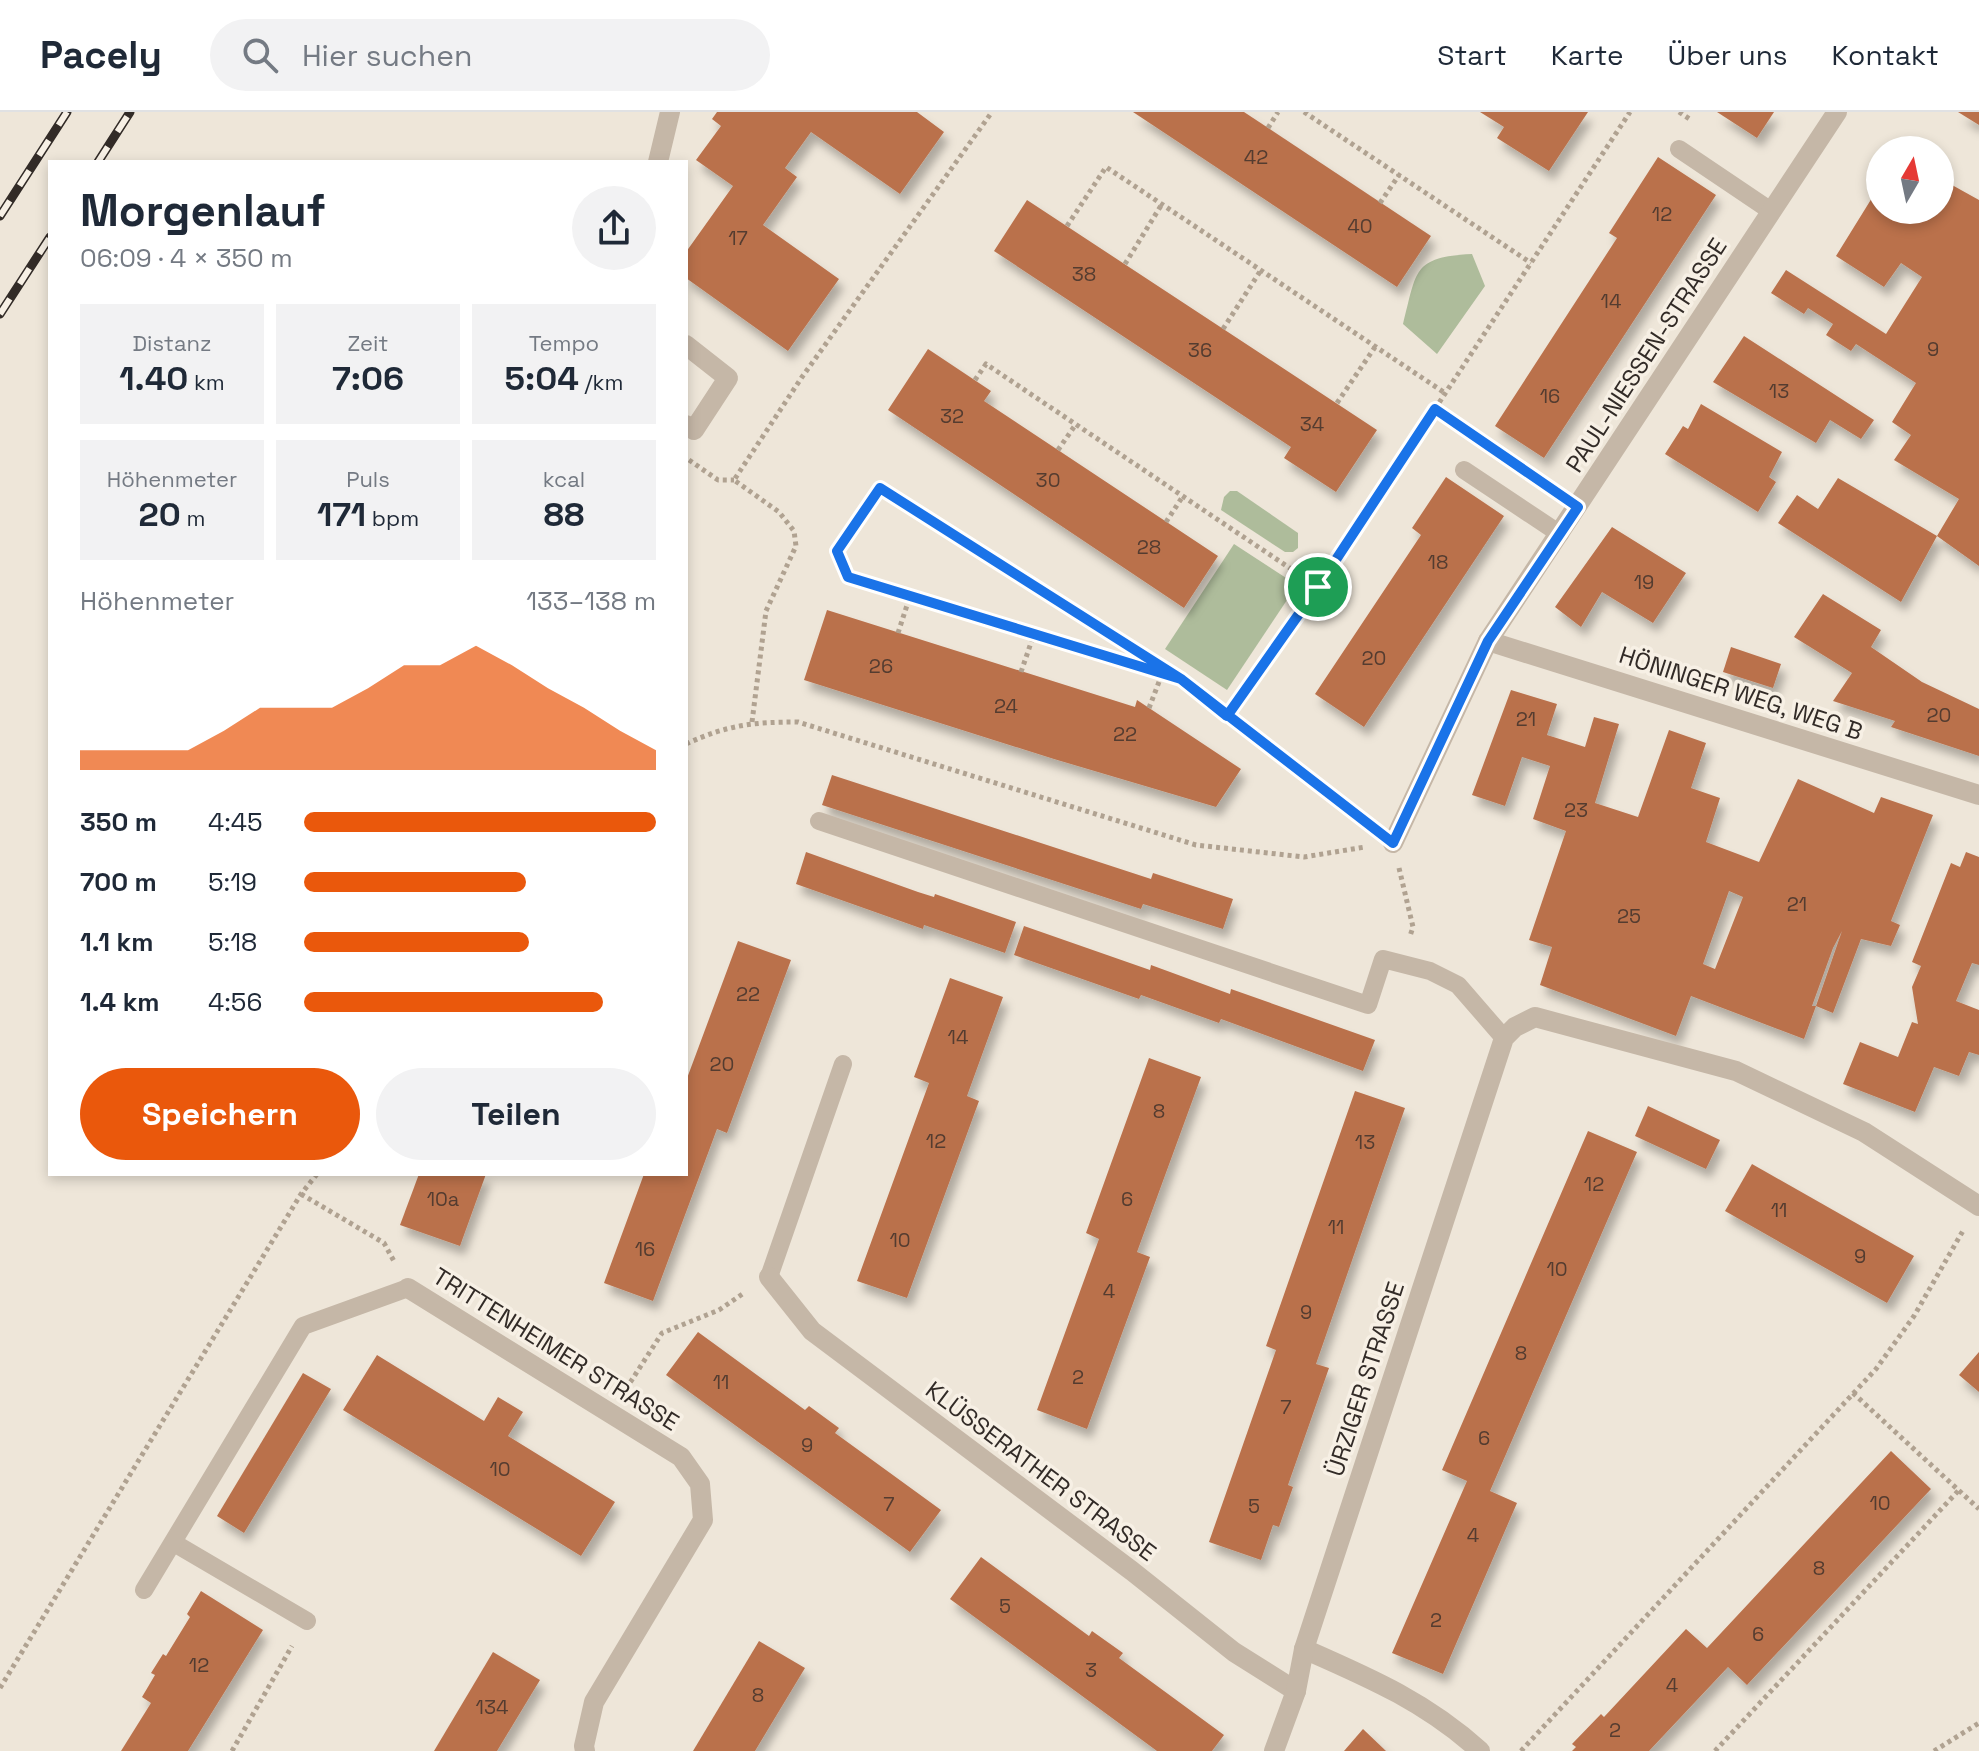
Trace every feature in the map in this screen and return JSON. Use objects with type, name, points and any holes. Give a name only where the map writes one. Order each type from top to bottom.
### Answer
[{"type":"street","points":[[658,160],[670,112]]},
{"type":"street","name":"PAUL-NIESSEN-STRASSE","points":[[1393,843],[1488,641],[1837,112]]},
{"type":"street","points":[[688,347],[728,378],[694,430],[688,426]]},
{"type":"street","name":"HÖNINGER WEG, WEG B","points":[[1488,641],[1979,795]]},
{"type":"street","points":[[1510,1033],[1535,1017],[1736,1071],[1864,1132],[1978,1206]]},
{"type":"street","name":"ÜRZIGER STRASSE","points":[[1274,1751],[1296,1691],[1304,1649],[1510,1033]]},
{"type":"street","name":"KLÜSSERATHER STRASSE","points":[[769,1277],[812,1331],[1132,1571],[1234,1652],[1296,1691]]},
{"type":"street","name":"TRITTENHEIMER STRASSE","points":[[408,1288],[681,1457],[700,1484],[703,1520],[594,1702],[585,1751]]},
{"type":"street","points":[[1304,1649],[1392,1688],[1450,1724],[1480,1751]]},
{"type":"lane","points":[[1679,149],[1771,211]]},
{"type":"lane","points":[[1464,470],[1560,534]]},
{"type":"lane","points":[[819,821],[1368,1005],[1383,959],[1430,971],[1458,985],[1510,1033]]},
{"type":"lane","points":[[769,1277],[843,1064]]},
{"type":"lane","points":[[144,1590],[303,1326],[408,1288]]},
{"type":"lane","points":[[174,1543],[307,1621]]},
{"type":"path","points":[[734,480],[802,377],[992,112]]},
{"type":"path","points":[[1268,128],[1278,112]]},
{"type":"path","points":[[1304,112],[1531,263]]},
{"type":"path","points":[[1227,716],[1318,587],[1630,112]]},
{"type":"path","points":[[1067,226],[1106,167],[1445,393]]},
{"type":"path","points":[[1380,203],[1399,175]]},
{"type":"path","points":[[1125,264],[1162,204]]},
{"type":"path","points":[[1223,329],[1261,270]]},
{"type":"path","points":[[1337,403],[1375,347]]},
{"type":"path","points":[[975,380],[986,364],[1318,587]]},
{"type":"path","points":[[1435,409],[1578,507]]},
{"type":"path","points":[[1058,450],[1076,424]]},
{"type":"path","points":[[688,459],[718,480],[734,480],[779,512],[794,531],[796,546],[766,611],[752,722]]},
{"type":"path","points":[[1181,679],[848,577],[837,551],[880,488],[1181,679],[1393,843],[1413,927],[1400,963]]},
{"type":"path","points":[[1166,522],[1183,496]]},
{"type":"path","points":[[898,633],[910,596]]},
{"type":"path","points":[[1021,672],[1034,634]]},
{"type":"path","points":[[1149,708],[1162,674]]},
{"type":"path","points":[[688,743],[725,728],[752,722],[798,722],[1196,845],[1304,857],[1393,843]]},
{"type":"path","points":[[0,1688],[301,1194],[315,1176]]},
{"type":"path","points":[[301,1194],[384,1243],[408,1288]]},
{"type":"path","points":[[1521,1751],[1876,1369],[1914,1316],[1978,1206]]},
{"type":"path","points":[[610,1413],[662,1333],[719,1310],[769,1277]]},
{"type":"path","points":[[1853,1393],[1979,1509]]},
{"type":"path","points":[[1715,1751],[1959,1490]]},
{"type":"path","points":[[232,1751],[307,1621]]},
{"type":"path","points":[[1934,1751],[1979,1723]]},
{"type":"green space","points":[[1472,254],[1485,286],[1437,354],[1403,324],[1415,279],[1427,263]]},
{"type":"green space","points":[[1230,491],[1237,491],[1298,533],[1298,548],[1285,552],[1221,510],[1224,497]]},
{"type":"green space","points":[[1234,544],[1297,585],[1227,690],[1165,649]]},
{"type":"building","points":[[717,112],[917,112],[944,132],[900,194],[811,132],[785,168],[797,177],[763,225],[839,279],[788,351],[688,279],[688,249],[733,186],[696,160],[721,126],[712,119]]},
{"type":"building","points":[[1133,112],[1244,112],[1431,236],[1397,287]]},
{"type":"building","points":[[1480,112],[1588,112],[1549,171],[1497,138],[1504,127]]},
{"type":"building","points":[[1717,112],[1774,112],[1757,138]]},
{"type":"building","points":[[1958,112],[1979,112],[1979,125]]},
{"type":"building","points":[[1658,157],[1716,195],[1544,458],[1495,426],[1617,238],[1609,233]]},
{"type":"building","points":[[1954,186],[1979,200],[1979,566],[1937,536],[1959,499],[1894,460],[1911,435],[1892,422],[1916,383],[1856,344],[1851,351],[1826,335],[1833,324],[1808,308],[1804,314],[1771,293],[1786,270],[1886,334],[1922,277],[1901,263],[1884,287],[1836,256],[1866,208],[1866,224],[1954,224]]},
{"type":"building","points":[[1027,200],[1377,430],[1336,492],[1284,458],[1291,447],[994,251]]},
{"type":"building","points":[[1744,336],[1874,420],[1861,439],[1830,420],[1816,443],[1713,382]]},
{"type":"building","points":[[928,349],[991,391],[984,401],[1218,556],[1184,608],[888,410]]},
{"type":"building","points":[[1701,404],[1782,452],[1769,477],[1776,482],[1758,512],[1665,454],[1683,426],[1688,429]]},
{"type":"building","points":[[1446,477],[1504,516],[1364,727],[1315,694],[1421,535],[1412,528]]},
{"type":"building","points":[[1838,478],[1937,536],[1901,602],[1778,523],[1797,495],[1818,509]]},
{"type":"building","points":[[1612,527],[1686,573],[1653,623],[1602,592],[1581,627],[1555,607]]},
{"type":"building","points":[[1823,594],[1881,630],[1871,647],[1922,682],[1979,709],[1979,756],[1891,727],[1895,721],[1833,701],[1852,673],[1794,637]]},
{"type":"building","points":[[827,610],[1135,707],[1137,700],[1241,769],[1216,807],[804,680]]},
{"type":"building","points":[[1731,647],[1781,664],[1773,688],[1723,672]]},
{"type":"building","points":[[1511,690],[1557,704],[1547,735],[1585,747],[1594,717],[1619,724],[1595,803],[1638,817],[1669,730],[1706,743],[1691,788],[1720,798],[1706,842],[1759,862],[1798,779],[1874,813],[1881,797],[1933,815],[1891,921],[1900,925],[1891,946],[1861,939],[1833,1013],[1816,1006],[1804,1039],[1691,996],[1676,1036],[1540,985],[1552,947],[1529,940],[1566,831],[1533,819],[1550,766],[1522,757],[1505,806],[1472,795]],"holes":[[[1729,891],[1743,897],[1715,969],[1703,964]],[[1842,931],[1816,1006],[1812,1006],[1833,948]]]},
{"type":"building","points":[[832,775],[1151,879],[1153,873],[1233,899],[1223,929],[1143,904],[1141,909],[822,805]]},
{"type":"building","points":[[806,852],[918,892],[934,897],[935,894],[1016,922],[1005,953],[924,925],[923,929],[796,884]]},
{"type":"building","points":[[1966,852],[1979,857],[1979,965],[1972,963],[1956,1001],[1979,1010],[1979,1055],[1969,1052],[1959,1076],[1934,1067],[1915,1112],[1843,1084],[1860,1042],[1898,1057],[1912,1022],[1918,1024],[1912,987],[1921,966],[1912,962],[1951,863],[1960,867]]},
{"type":"building","points":[[1024,926],[1150,970],[1151,965],[1230,994],[1231,989],[1375,1040],[1363,1071],[1221,1019],[1219,1023],[1141,995],[1139,999],[1014,955]]},
{"type":"building","points":[[738,941],[791,960],[727,1133],[717,1129],[653,1301],[604,1283],[643,1176],[688,1176],[688,1076]]},
{"type":"building","points":[[950,978],[1003,997],[967,1096],[979,1101],[907,1298],[857,1281],[929,1083],[914,1077]]},
{"type":"building","points":[[1149,1058],[1201,1077],[1137,1252],[1150,1257],[1087,1429],[1037,1410],[1099,1239],[1086,1233]]},
{"type":"building","points":[[1355,1091],[1405,1108],[1316,1364],[1329,1368],[1288,1485],[1293,1487],[1279,1527],[1273,1525],[1261,1560],[1209,1542],[1276,1350],[1266,1346]]},
{"type":"building","points":[[1648,1106],[1720,1140],[1706,1169],[1635,1136]]},
{"type":"building","points":[[1588,1131],[1637,1152],[1490,1491],[1517,1503],[1443,1674],[1392,1653],[1467,1481],[1442,1470]]},
{"type":"building","points":[[1752,1164],[1914,1256],[1887,1303],[1725,1211]]},
{"type":"building","points":[[418,1176],[485,1176],[460,1246],[400,1225]]},
{"type":"building","points":[[698,1332],[805,1410],[809,1406],[839,1428],[835,1433],[941,1510],[910,1552],[666,1375]]},
{"type":"building","points":[[1979,1352],[1979,1392],[1959,1375]]},
{"type":"building","points":[[377,1355],[484,1421],[498,1397],[523,1412],[508,1436],[615,1502],[581,1556],[343,1410]]},
{"type":"building","points":[[303,1373],[331,1389],[244,1533],[217,1516]]},
{"type":"building","points":[[1891,1451],[1931,1489],[1747,1685],[1728,1667],[1649,1751],[1572,1751],[1576,1747],[1572,1744],[1601,1714],[1604,1717],[1686,1629],[1707,1648]]},
{"type":"building","points":[[981,1557],[1089,1636],[1092,1631],[1123,1653],[1119,1658],[1224,1735],[1212,1751],[1157,1751],[950,1599]]},
{"type":"building","points":[[201,1591],[263,1630],[188,1751],[121,1751],[151,1703],[142,1697],[155,1675],[151,1673],[163,1654],[166,1656],[190,1617],[187,1614]]},
{"type":"building","points":[[759,1641],[805,1668],[755,1751],[693,1751]]},
{"type":"building","points":[[493,1652],[540,1680],[497,1751],[434,1751]]},
{"type":"building","points":[[1363,1729],[1386,1751],[1344,1751]]},
{"type":"railway","points":[[0,216],[67,112]]},
{"type":"railway","points":[[99,160],[130,112]]},
{"type":"railway","points":[[0,314],[48,240]]},
{"type":"route","points":[[1318,587],[1227,716],[1181,679],[848,577],[837,551],[880,488],[1181,679],[1227,716],[1393,843],[1488,641],[1578,507],[1435,409],[1318,587]]}]
